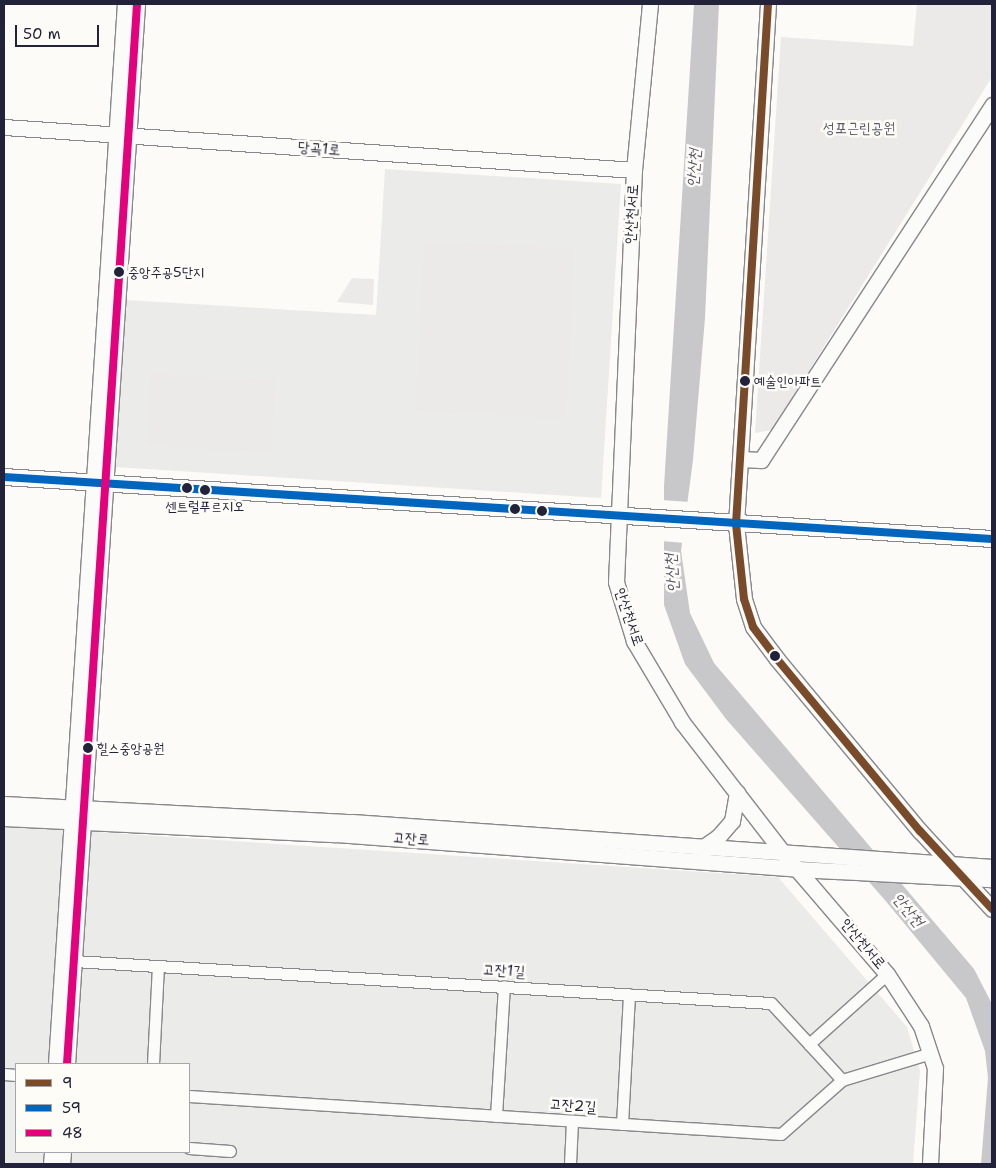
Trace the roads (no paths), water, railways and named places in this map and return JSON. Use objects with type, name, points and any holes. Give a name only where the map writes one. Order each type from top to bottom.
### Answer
[{"type":"main road","points":[[4,477],[638,519],[992,539]]},
{"type":"street","points":[[123,136],[125,4]]},
{"type":"street","points":[[56,1063],[78,815],[123,136],[137,4]]},
{"type":"street","name":"안산천서로","points":[[650,4],[634,170],[616,582],[634,641],[682,722],[784,854],[888,974],[921,1026],[935,1068],[930,1164]]},
{"type":"street","points":[[768,4],[736,524],[744,599],[754,628],[950,864],[992,909]]},
{"type":"street","points":[[740,459],[761,460],[992,105]]},
{"type":"street","name":"당곡1로","points":[[4,127],[634,170]]},
{"type":"street","points":[[702,848],[732,821],[737,792]]},
{"type":"street","name":"고잔로","points":[[4,804],[78,815],[798,869],[930,869]]},
{"type":"street","points":[[67,1063],[74,961],[78,815]]},
{"type":"street","name":"고잔로","points":[[4,818],[78,815],[352,822],[805,855],[930,869]]},
{"type":"street","points":[[930,869],[950,864],[992,866]]},
{"type":"street","points":[[930,869],[962,876],[992,879]]},
{"type":"street","name":"고잔1길","points":[[74,961],[771,1003],[842,1080]]},
{"type":"street","points":[[154,1063],[158,966]]},
{"type":"street","points":[[809,1044],[888,974]]},
{"type":"street","points":[[496,1116],[504,986]]},
{"type":"street","points":[[622,1124],[629,994]]},
{"type":"street","name":"고잔2길","points":[[190,1096],[781,1134],[842,1080],[931,1053]]},
{"type":"street","points":[[570,1164],[572,1120]]},
{"type":"street","points":[[190,1148],[230,1151]]},
{"type":"water","name":"안산천","points":[[694,4],[719,4],[705,318],[693,460],[681,551],[690,613],[714,663],[974,969],[992,1004],[992,1164],[981,1164],[988,1078],[985,1051],[966,998],[884,899],[726,719],[685,664],[664,605],[664,486]]},
{"type":"place","name":"중앙주공5단지","points":[[119,272]]},
{"type":"place","name":"예술인아파트","points":[[745,381]]},
{"type":"place","name":"센트럴푸르지오","points":[[205,490]]},
{"type":"place","name":"힐스중앙공원","points":[[88,748]]},
{"type":"park label","name":"성포근린공원","points":[[859,129]]}]
